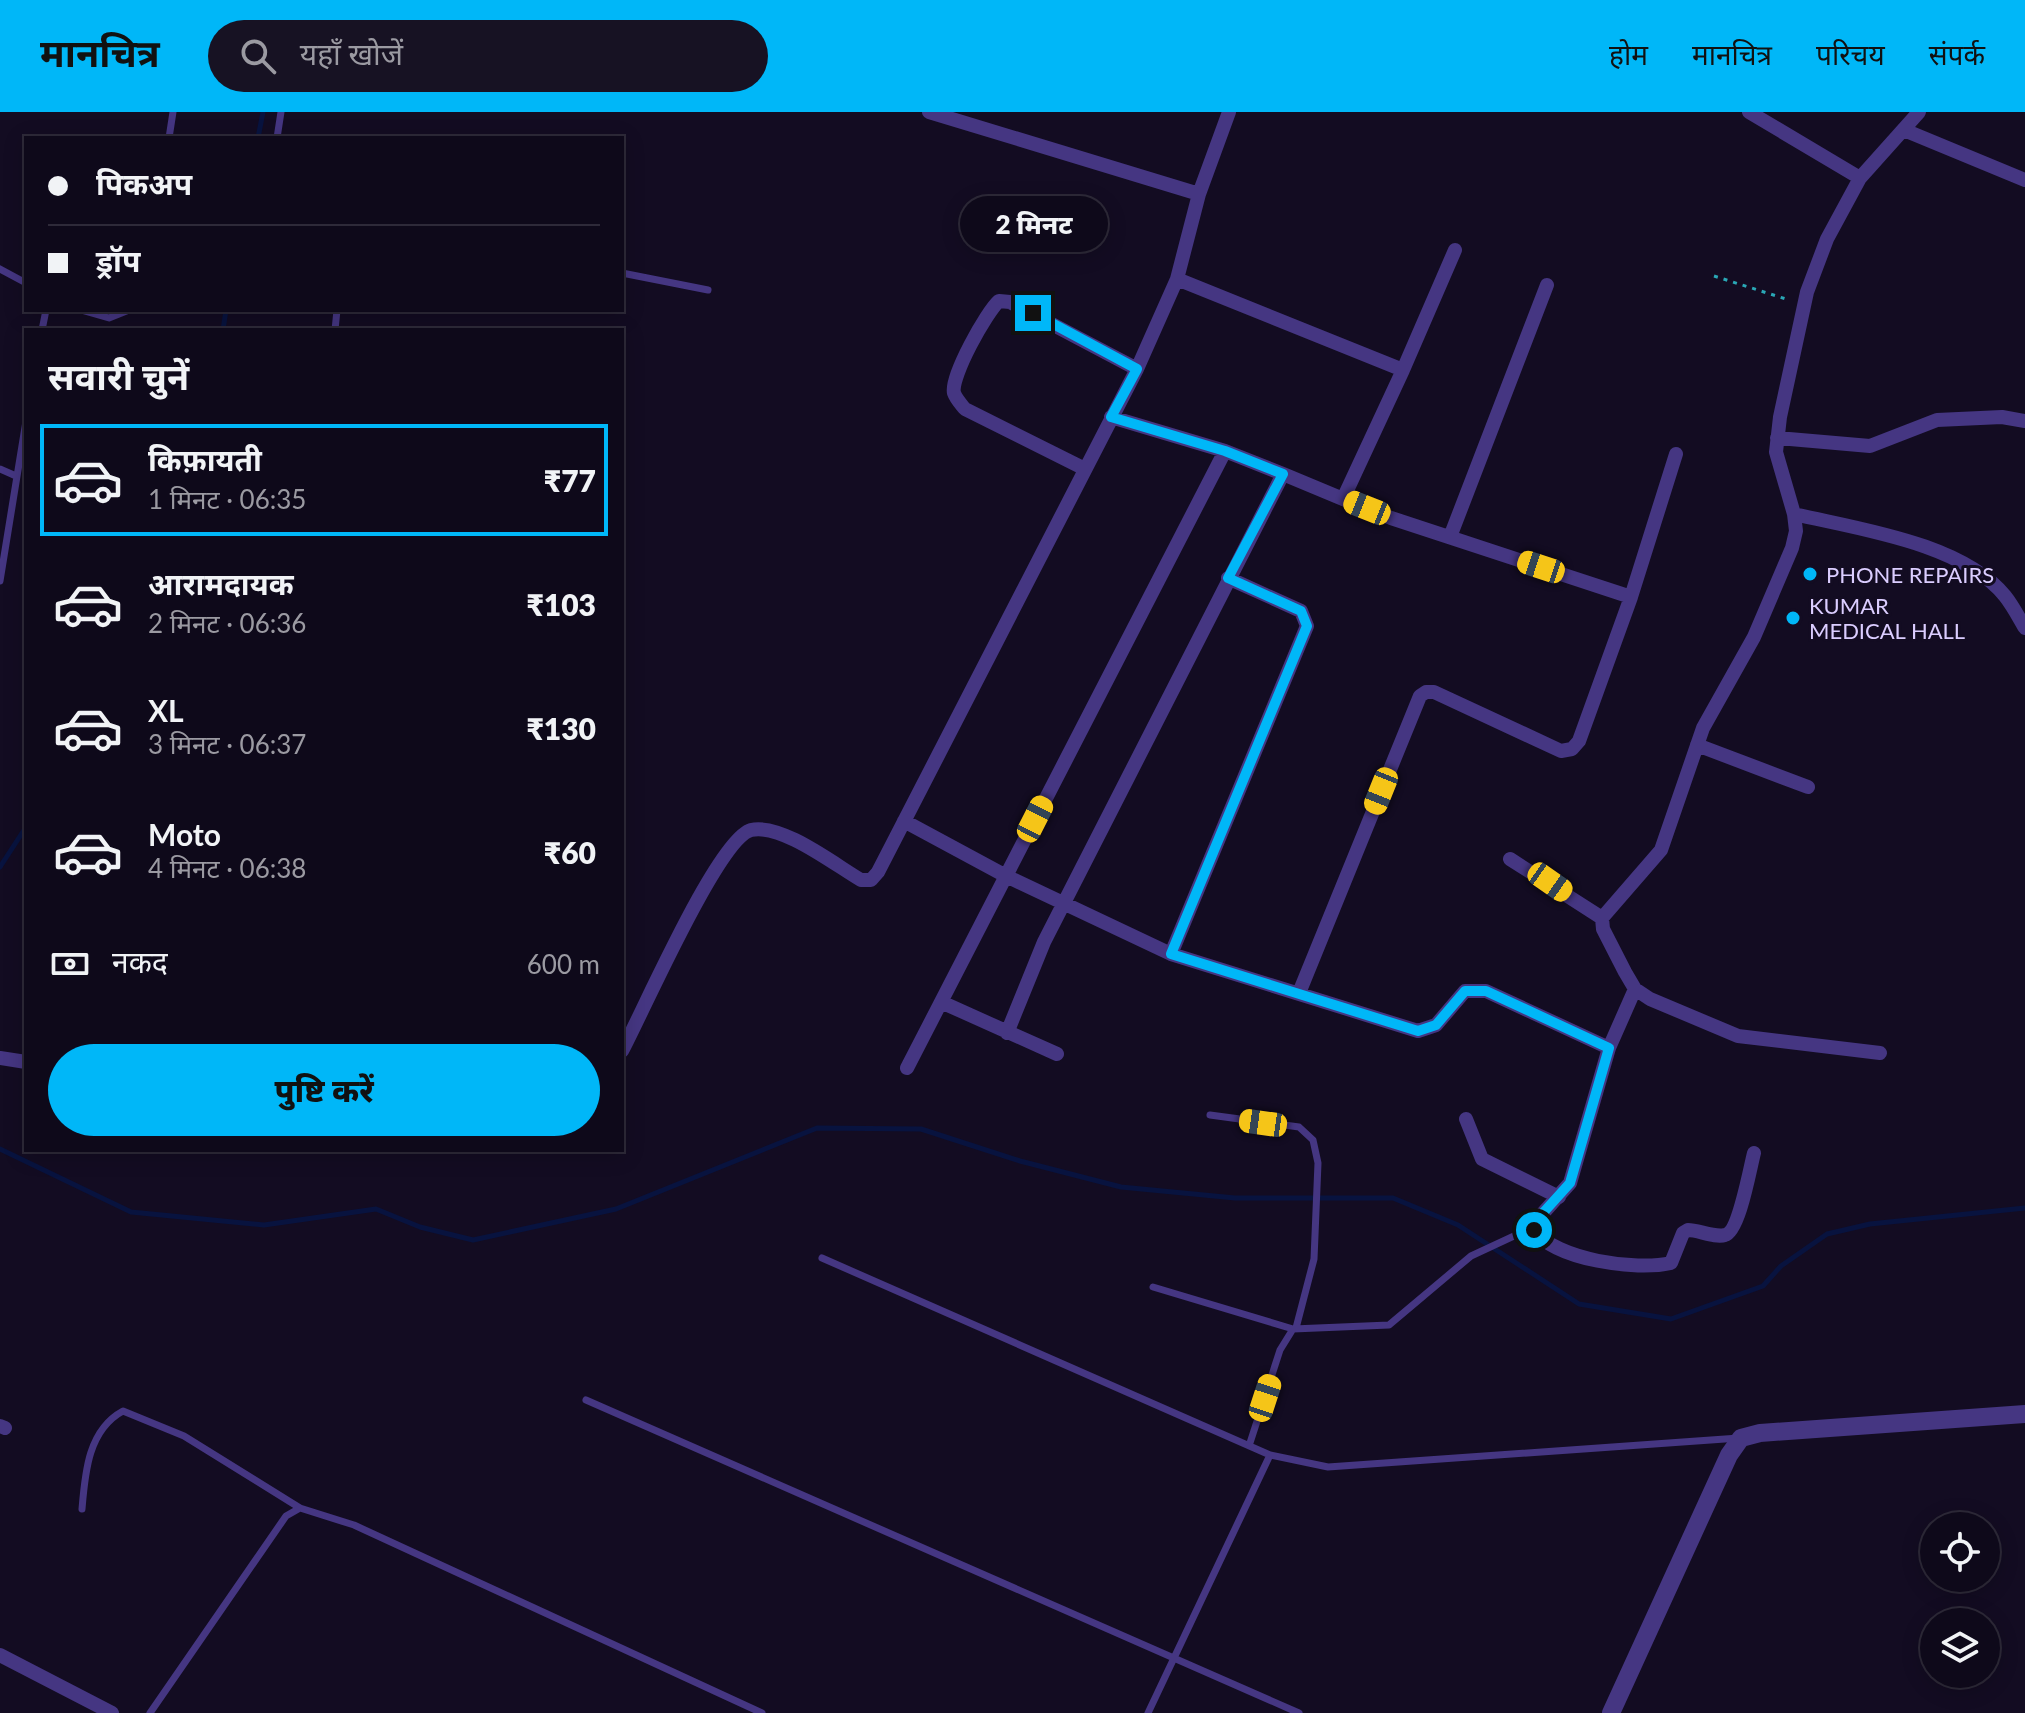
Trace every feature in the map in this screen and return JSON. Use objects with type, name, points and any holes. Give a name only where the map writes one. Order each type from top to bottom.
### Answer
[{"type":"street","points":[[929,112],[1199,194]]},
{"type":"street","points":[[624,1047],[709,878],[736,839],[750,831],[780,834],[861,880],[871,880],[1137,369],[1177,279],[1199,194],[1229,112]]},
{"type":"street","points":[[1749,112],[1860,178]]},
{"type":"street","points":[[1880,1053],[1738,1036],[1662,1005],[1635,989],[1603,929],[1602,918],[1661,850],[1697,745],[1754,637],[1792,548],[1796,531],[1794,514],[1778,460],[1777,438],[1804,305],[1827,239],[1860,178],[1919,112]]},
{"type":"street","points":[[1904,130],[2025,180]]},
{"type":"street","points":[[1343,499],[1455,250]]},
{"type":"street","points":[[1177,279],[1403,370]]},
{"type":"street","points":[[1450,537],[1547,285]]},
{"type":"street","points":[[1085,469],[965,409],[959,402],[954,381],[986,317],[999,301],[1010,302],[1137,369]]},
{"type":"street","points":[[1111,417],[1225,451],[1343,499],[1631,597]]},
{"type":"street","points":[[1777,438],[1870,446],[1937,420],[2002,417],[2025,421]]},
{"type":"street","points":[[907,1068],[1225,451]]},
{"type":"street","points":[[1299,993],[1420,696],[1434,692],[1561,751],[1572,749],[1579,741],[1631,597],[1676,454]]},
{"type":"street","points":[[1007,1033],[1063,903],[1283,474]]},
{"type":"street","points":[[1794,514],[1899,538],[1956,561],[1994,585],[2025,628]]},
{"type":"street","points":[[1171,954],[1307,626],[1301,611],[1228,578]]},
{"type":"street","points":[[1697,745],[1808,787]]},
{"type":"street","points":[[904,821],[1006,876],[1171,954],[1418,1031],[1436,1025],[1465,991],[1486,991],[1609,1048]]},
{"type":"street","points":[[1510,859],[1602,918]]},
{"type":"street","points":[[1635,989],[1609,1048],[1574,1171],[1559,1197],[1533,1227],[1547,1244],[1562,1251],[1632,1264],[1671,1263],[1683,1233],[1688,1230],[1724,1236],[1730,1232],[1737,1220],[1754,1153]]},
{"type":"street","points":[[941,1002],[1057,1054]]},
{"type":"street","points":[[0,1058],[24,1062]]},
{"type":"street","points":[[1466,1119],[1482,1159],[1559,1197]]},
{"type":"street","points":[[1611,1713],[1729,1455],[1741,1438],[1760,1433],[2025,1414]]},
{"type":"street","points":[[0,1655],[112,1713]]},
{"type":"lane","points":[[169,136],[173,112]]},
{"type":"lane","points":[[277,136],[281,112]]},
{"type":"lane","points":[[0,269],[24,282]]},
{"type":"lane","points":[[624,273],[708,290]]},
{"type":"lane","points":[[88,312],[109,318],[124,312]]},
{"type":"lane","points":[[0,581],[24,432]]},
{"type":"lane","points":[[0,469],[16,476]]},
{"type":"lane","points":[[1210,1115],[1299,1127],[1313,1140],[1318,1163],[1314,1259],[1294,1328],[1280,1350],[1249,1446]]},
{"type":"lane","points":[[1153,1287],[1294,1328],[1389,1325],[1478,1252],[1533,1227]]},
{"type":"lane","points":[[822,1258],[1270,1455],[1328,1467],[1351,1468],[1741,1438]]},
{"type":"lane","points":[[586,1400],[1299,1713]]},
{"type":"lane","points":[[82,1509],[91,1450],[106,1423],[123,1411],[184,1436],[300,1508],[354,1525],[762,1713]]},
{"type":"lane","points":[[1148,1713],[1270,1455]]},
{"type":"lane","points":[[150,1713],[286,1516],[300,1508]]},
{"type":"path","points":[[1714,276],[1804,305]]},
{"type":"waterway","points":[[258,136],[263,112]]},
{"type":"waterway","points":[[223,328],[226,312]]},
{"type":"waterway","points":[[0,867],[24,830]]},
{"type":"waterway","points":[[0,1149],[131,1212],[264,1225],[376,1209],[420,1227],[473,1240],[616,1209],[817,1128],[921,1129],[1020,1161],[1121,1187],[1235,1198],[1393,1198],[1458,1225],[1579,1304],[1671,1319],[1763,1286],[1781,1266],[1827,1234],[1870,1224],[2025,1208]]},
{"type":"place","name":"PHONE REPAIRS","points":[[1810,574]]},
{"type":"place","name":"KUMAR MEDICAL HALL","points":[[1793,618]]},
{"type":"route","points":[[1033,313],[1137,369],[1111,417],[1225,451],[1283,474],[1228,578],[1301,611],[1307,626],[1171,954],[1418,1031],[1436,1025],[1465,991],[1486,991],[1609,1048],[1570,1183],[1533,1224],[1534,1230]]}]
